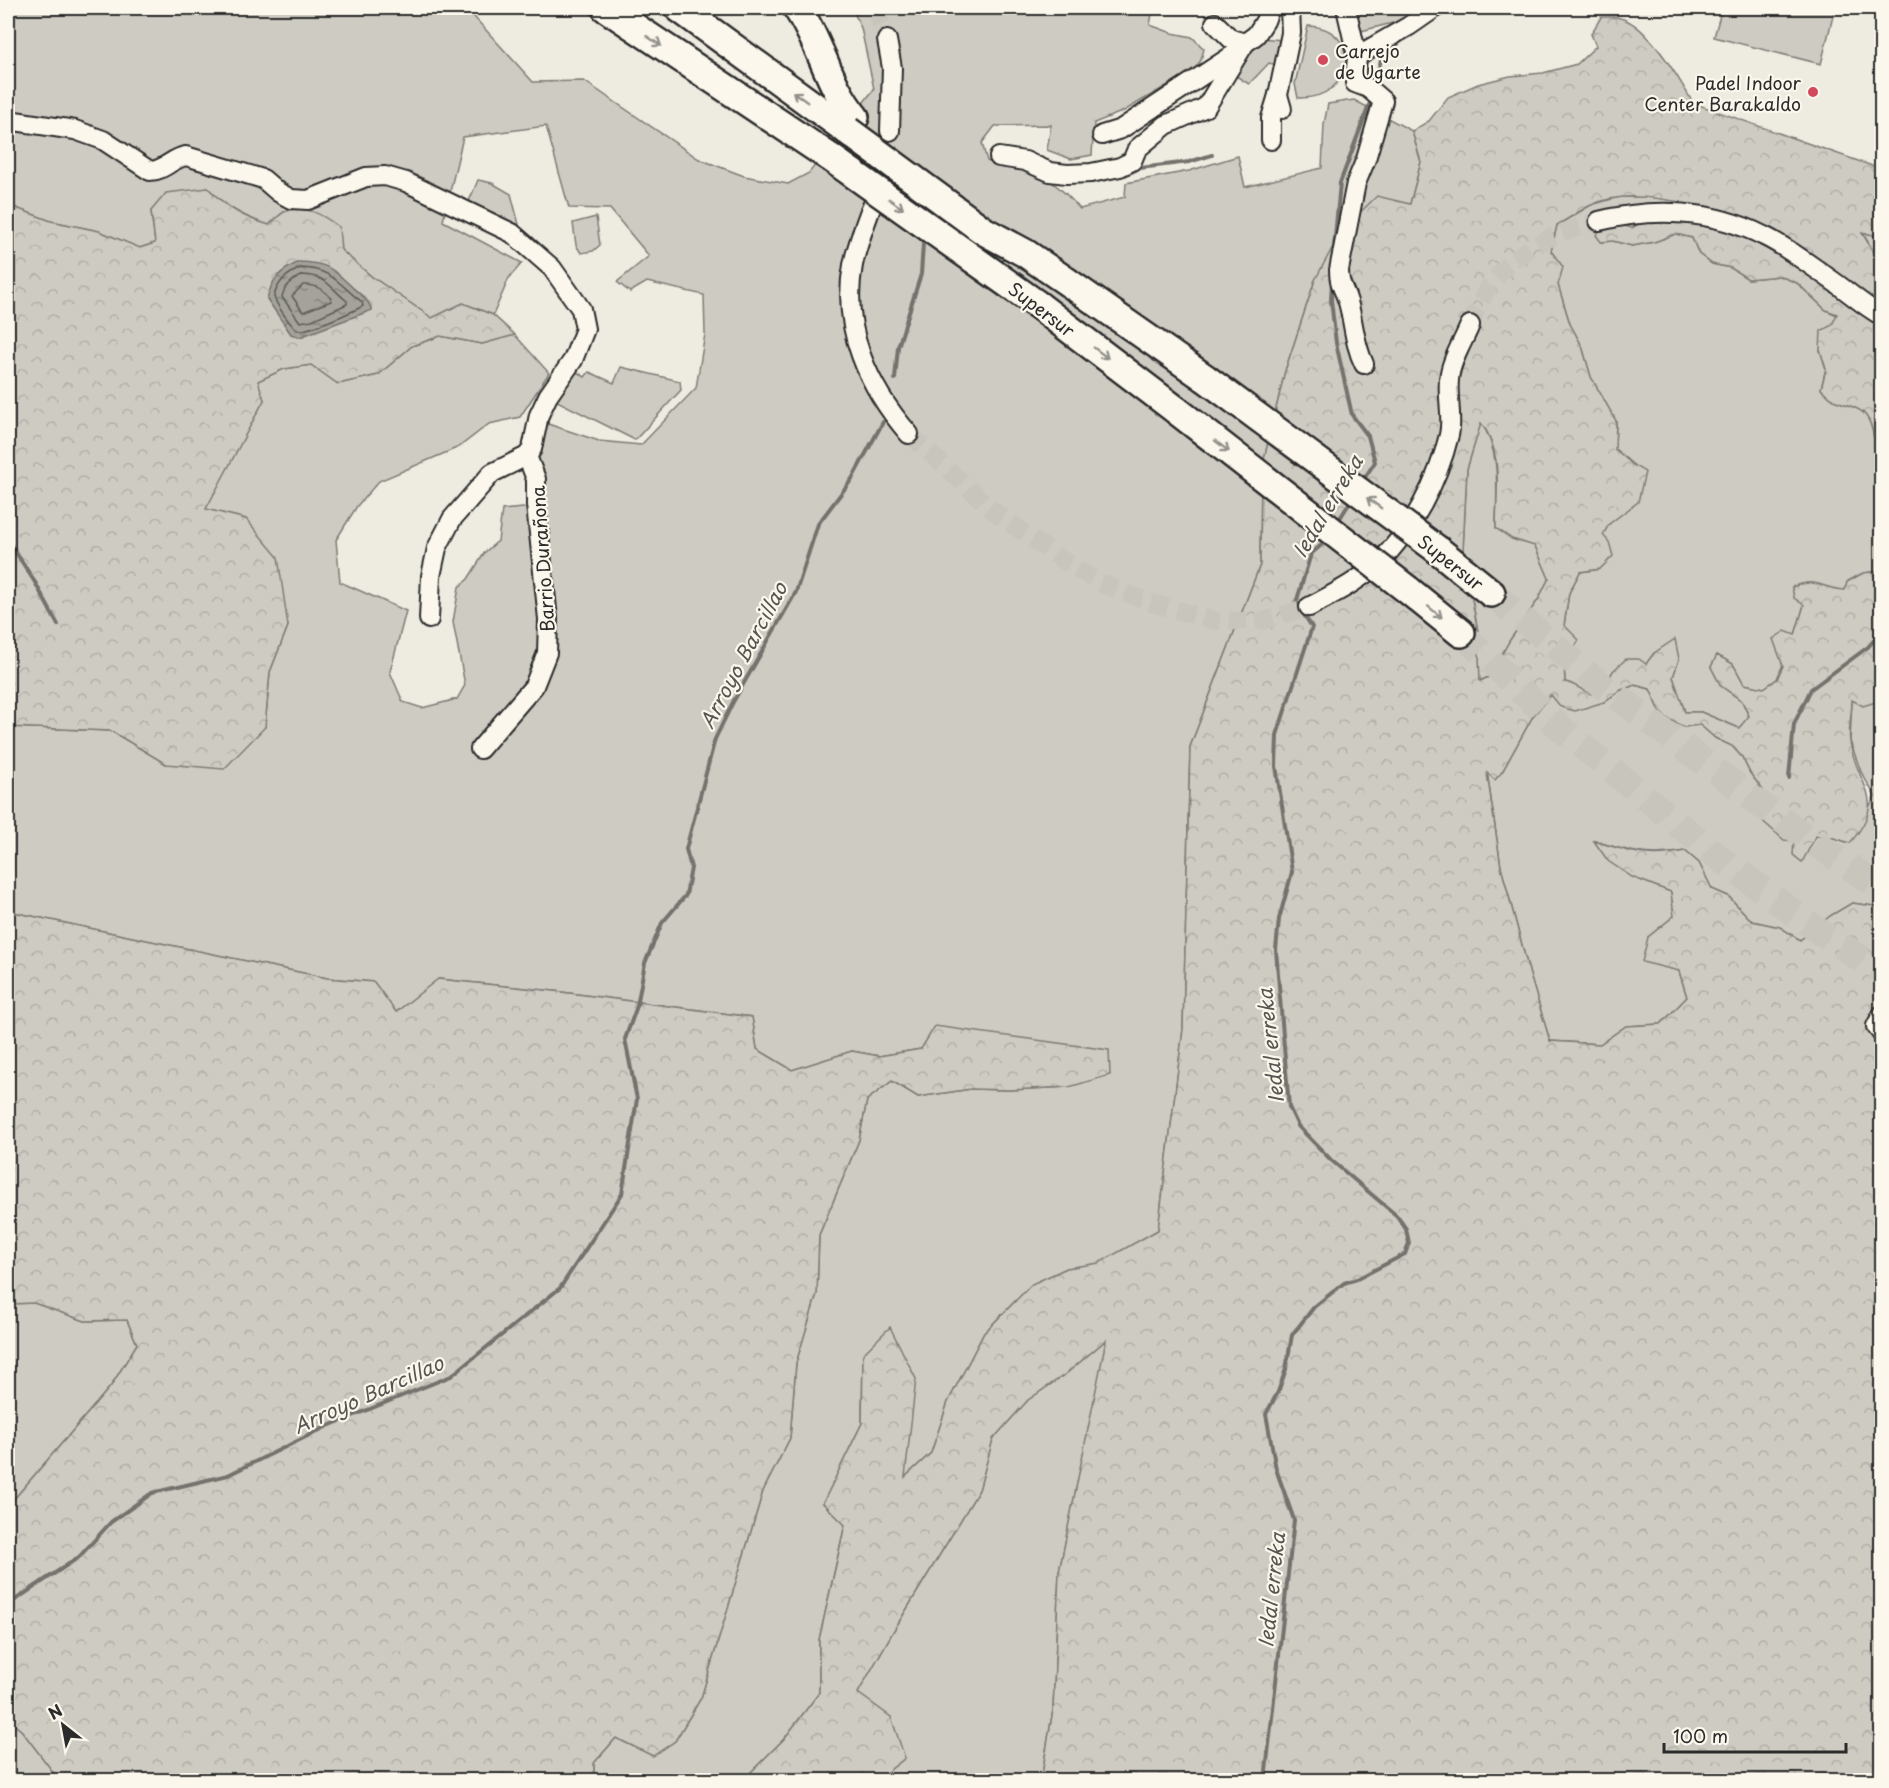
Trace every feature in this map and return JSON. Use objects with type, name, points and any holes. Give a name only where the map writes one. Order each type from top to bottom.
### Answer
[{"type":"highway","name":"Supersur","points":[[606,8],[831,158],[1038,305],[1461,633]]},
{"type":"highway","points":[[680,8],[851,124]]},
{"type":"highway","points":[[797,8],[820,48],[851,124]]},
{"type":"highway","name":"Supersur","points":[[851,124],[994,222],[1025,253],[1204,378],[1438,550],[1491,593]]},
{"type":"street","points":[[1102,135],[1121,129],[1242,47],[1256,35],[1270,8]]},
{"type":"street","points":[[1271,140],[1271,118],[1280,102],[1291,33],[1290,8]]},
{"type":"street","points":[[1346,8],[1358,56],[1355,83],[1372,91],[1383,101],[1356,183],[1339,270],[1339,284],[1348,301],[1357,349],[1364,363]]},
{"type":"street","points":[[1358,56],[1410,26],[1435,8]]},
{"type":"street","points":[[1215,23],[1242,47]]},
{"type":"street","points":[[887,40],[892,68],[890,131]]},
{"type":"street","points":[[999,158],[1025,161],[1050,172],[1067,174],[1091,173],[1120,167],[1132,161],[1137,149],[1166,125],[1206,107],[1215,96],[1242,47]]},
{"type":"street","points":[[8,120],[33,118],[103,140],[150,171],[158,171],[177,158],[186,156],[263,179],[278,192],[291,199],[308,200],[366,177],[385,176],[406,182],[512,233],[552,268],[581,309],[585,329],[573,360],[548,396],[539,415],[532,448],[527,456]]},
{"type":"street","points":[[871,208],[853,267],[851,299],[854,333],[862,360],[875,389],[893,416],[909,434]]},
{"type":"street","points":[[1599,221],[1617,216],[1664,211],[1695,214],[1745,227],[1767,237],[1803,260],[1881,316]]},
{"type":"street","points":[[1309,607],[1350,585],[1378,564],[1398,541],[1414,517],[1438,469],[1449,434],[1449,378],[1470,325]]},
{"type":"street","name":"Barrio Durañona","points":[[429,619],[431,576],[437,548],[452,519],[492,473],[527,456],[536,479],[536,505],[548,619],[548,653],[534,686],[480,749]]},
{"type":"street","points":[[1881,1015],[1876,1026],[1881,1034]]},
{"type":"green space","points":[[8,8],[466,8],[533,82],[584,81],[699,159],[744,176],[788,184],[809,173],[874,89],[861,28],[852,8],[1153,8],[1150,25],[1192,37],[1204,49],[1195,69],[1124,111],[1094,123],[1092,155],[1071,159],[1047,150],[1051,125],[995,126],[982,143],[987,161],[1043,177],[1064,192],[1080,209],[1125,197],[1126,183],[1189,171],[1238,156],[1245,187],[1322,168],[1324,124],[1328,104],[1354,100],[1412,131],[1421,162],[1410,204],[1315,280],[1285,371],[1261,472],[1260,565],[1190,747],[1183,1029],[1158,1230],[1099,1264],[1067,1268],[1032,1284],[984,1333],[948,1402],[931,1453],[904,1478],[863,1354],[862,1423],[823,1503],[845,1524],[819,1640],[819,1693],[784,1739],[743,1780],[594,1780],[594,1763],[616,1738],[653,1756],[675,1741],[701,1698],[763,1491],[790,1438],[796,1363],[817,1293],[819,1235],[859,1140],[867,1100],[892,1081],[918,1097],[971,1089],[1069,1087],[921,1049],[879,1056],[852,1051],[792,1070],[757,1049],[752,1017],[554,991],[439,979],[396,1012],[373,982],[327,978],[8,911],[8,727],[111,731],[166,764],[265,727],[270,672],[288,626],[246,519],[205,509],[264,400],[257,381],[284,369],[311,365],[338,384],[378,375],[412,346],[440,336],[482,344],[515,335],[549,373],[520,417],[489,424],[459,447],[379,481],[357,506],[336,540],[340,582],[406,611],[390,672],[403,702],[422,708],[457,699],[465,685],[453,622],[459,587],[468,579],[485,552],[498,541],[502,510],[545,506],[545,478],[536,457],[548,424],[599,441],[641,445],[696,388],[705,334],[704,295],[647,282],[630,292],[617,282],[649,256],[610,209],[569,208],[546,126],[463,137],[443,221],[522,263],[509,278],[493,315],[463,303],[432,318],[371,276],[341,250],[284,212],[269,225],[236,211],[208,188],[151,211],[155,243],[139,248],[99,231],[51,221],[8,205]]},
{"type":"green space","points":[[1354,8],[1426,8],[1404,20],[1361,31]]},
{"type":"green space","points":[[1722,8],[1835,8],[1821,64],[1714,37]]},
{"type":"green space","points":[[1601,17],[1618,17],[1631,22],[1652,41],[1662,54],[1693,103],[1881,169],[1881,236],[1862,233],[1881,264],[1881,472],[1876,466],[1874,438],[1865,414],[1834,400],[1821,389],[1826,369],[1820,350],[1821,331],[1832,325],[1837,314],[1826,310],[1797,283],[1780,276],[1748,279],[1731,268],[1712,264],[1699,254],[1692,238],[1676,234],[1654,242],[1632,246],[1613,241],[1601,242],[1596,235],[1603,226],[1617,224],[1632,228],[1645,220],[1672,219],[1681,202],[1623,197],[1589,206],[1557,225],[1551,251],[1563,267],[1558,285],[1570,324],[1582,346],[1591,377],[1616,421],[1615,449],[1645,472],[1638,502],[1609,524],[1603,535],[1609,542],[1613,556],[1600,569],[1580,572],[1569,593],[1564,625],[1579,640],[1564,665],[1565,682],[1591,694],[1609,679],[1613,671],[1626,659],[1639,659],[1646,664],[1654,653],[1675,639],[1679,659],[1673,677],[1685,712],[1701,712],[1739,728],[1749,716],[1742,701],[1721,686],[1711,667],[1717,655],[1733,664],[1744,684],[1764,688],[1777,679],[1783,666],[1773,639],[1785,631],[1795,635],[1804,605],[1794,598],[1792,587],[1814,583],[1845,590],[1847,582],[1863,573],[1881,571],[1881,695],[1879,701],[1863,706],[1852,700],[1850,726],[1850,742],[1854,758],[1868,793],[1868,815],[1862,827],[1850,843],[1816,836],[1802,862],[1793,855],[1794,841],[1784,840],[1758,817],[1763,790],[1750,773],[1742,757],[1732,746],[1715,738],[1700,725],[1684,727],[1670,720],[1661,713],[1650,689],[1635,685],[1621,690],[1604,702],[1575,711],[1561,707],[1551,695],[1533,716],[1502,772],[1495,780],[1487,773],[1501,867],[1550,1041],[1600,1044],[1626,1026],[1661,1024],[1687,997],[1679,971],[1642,962],[1648,937],[1674,916],[1671,892],[1632,877],[1608,861],[1594,841],[1649,854],[1685,851],[1699,863],[1712,889],[1728,896],[1752,921],[1780,927],[1800,940],[1830,916],[1852,903],[1881,907],[1881,1780],[1041,1780],[1053,1710],[1059,1572],[1106,1340],[1067,1373],[1028,1400],[993,1439],[979,1490],[858,1693],[891,1717],[905,1758],[877,1780],[743,1780],[784,1739],[819,1693],[819,1640],[845,1525],[823,1503],[862,1423],[863,1354],[890,1327],[916,1379],[905,1477],[931,1453],[948,1402],[984,1333],[1032,1284],[1067,1268],[1099,1263],[1158,1230],[1183,1029],[1190,747],[1260,565],[1261,472],[1285,371],[1315,280],[1342,230],[1377,196],[1410,204],[1421,162],[1412,131],[1429,121],[1448,97],[1478,84],[1510,76],[1543,73],[1577,64],[1596,46],[1591,34]],"holes":[[[1481,423],[1488,434],[1496,460],[1496,528],[1512,539],[1535,546],[1549,578],[1538,600],[1510,640],[1489,677],[1480,681],[1478,632],[1463,551],[1467,469]]]},
{"type":"green space","name":"Carrejo de Ugarte","points":[[1308,26],[1326,29],[1338,38],[1345,50],[1346,63],[1342,76],[1332,88],[1318,96],[1298,98],[1295,84]]},
{"type":"green space","points":[[1260,38],[1282,40],[1277,65],[1269,63],[1249,84],[1236,76]]},
{"type":"green space","points":[[478,180],[492,183],[511,194],[521,232],[467,206]]},
{"type":"green space","points":[[208,188],[235,211],[269,225],[282,213],[291,210],[306,210],[320,215],[339,227],[341,250],[371,276],[432,318],[463,303],[493,315],[515,335],[482,344],[440,336],[412,346],[378,375],[338,384],[311,365],[284,369],[258,381],[264,400],[206,509],[246,519],[278,557],[288,626],[270,672],[265,727],[224,769],[166,764],[111,731],[8,727],[8,205],[51,221],[99,231],[140,248],[155,243],[151,211],[166,193]]},
{"type":"green space","points":[[1619,197],[1651,197],[1681,202],[1672,219],[1645,220],[1632,228],[1617,224],[1601,242],[1613,241],[1632,246],[1654,242],[1676,234],[1692,238],[1699,254],[1712,264],[1731,268],[1748,279],[1780,276],[1797,283],[1826,310],[1837,315],[1820,350],[1826,368],[1821,389],[1834,400],[1865,414],[1873,433],[1876,466],[1881,472],[1881,571],[1863,573],[1848,581],[1845,590],[1814,583],[1792,587],[1804,605],[1795,635],[1777,679],[1764,688],[1744,684],[1733,664],[1717,655],[1711,667],[1721,686],[1742,701],[1749,717],[1739,728],[1701,712],[1685,712],[1673,677],[1679,659],[1654,653],[1646,664],[1613,671],[1609,679],[1591,694],[1565,682],[1564,665],[1578,640],[1564,626],[1569,593],[1580,572],[1600,569],[1603,535],[1609,524],[1620,514],[1633,465],[1615,449],[1616,421],[1591,377],[1582,346],[1570,324],[1551,251],[1557,225],[1591,205]]},
{"type":"green space","points":[[596,217],[600,245],[593,251],[581,253],[576,245],[573,223]]},
{"type":"green space","points":[[1862,232],[1881,236],[1881,264]]},
{"type":"green space","points":[[621,367],[680,381],[681,390],[635,440],[555,400],[570,368],[585,377],[589,372],[614,383]]},
{"type":"green space","points":[[1481,422],[1488,434],[1495,460],[1496,528],[1512,539],[1535,546],[1549,578],[1538,600],[1510,640],[1489,677],[1479,681],[1478,631],[1463,551],[1467,469]]},
{"type":"green space","points":[[1635,685],[1650,689],[1661,713],[1670,720],[1684,727],[1700,724],[1715,738],[1732,746],[1742,757],[1750,773],[1763,790],[1758,817],[1807,851],[1816,836],[1850,843],[1875,796],[1861,772],[1850,741],[1852,700],[1878,701],[1881,695],[1881,907],[1852,903],[1830,916],[1800,940],[1779,927],[1752,921],[1728,896],[1712,889],[1699,863],[1685,851],[1661,854],[1640,853],[1595,841],[1602,852],[1618,868],[1671,892],[1674,916],[1648,937],[1679,971],[1687,997],[1661,1024],[1626,1026],[1600,1044],[1550,1041],[1501,867],[1487,771],[1502,772],[1533,716],[1551,694],[1604,702],[1621,690]]},
{"type":"green space","points":[[8,911],[327,978],[374,982],[396,1012],[438,979],[554,991],[752,1017],[757,1049],[792,1070],[852,1051],[879,1056],[921,1049],[935,1026],[1109,1050],[1110,1075],[1069,1087],[971,1089],[918,1097],[892,1081],[867,1100],[859,1140],[819,1235],[817,1294],[796,1363],[790,1438],[763,1491],[701,1698],[675,1741],[653,1756],[616,1738],[594,1763],[594,1780],[56,1780],[54,1773],[22,1731],[8,1719],[8,1506],[111,1386],[137,1344],[127,1320],[85,1321],[34,1303],[8,1304]]},
{"type":"green space","points":[[34,1303],[85,1321],[127,1320],[137,1344],[111,1386],[8,1506],[8,1304]]},
{"type":"green space","points":[[1107,1339],[1059,1572],[1053,1710],[1041,1780],[877,1780],[905,1758],[858,1693],[979,1490],[993,1439],[1028,1400],[1067,1373]]},
{"type":"green space","points":[[8,1719],[22,1731],[54,1773],[56,1780],[8,1780]]},
{"type":"water","points":[[299,262],[316,263],[333,270],[365,298],[372,310],[300,337],[291,334],[267,299],[271,286],[278,276]]},
{"type":"waterway","points":[[1373,86],[1382,57],[1401,41]]},
{"type":"waterway","points":[[1334,248],[1340,183],[1371,100]]},
{"type":"waterway","name":"Arroyo Barcillao","points":[[1125,175],[1140,168],[1189,162],[1212,155]]},
{"type":"waterway","name":"Arroyo Barcillao","points":[[895,379],[898,347],[921,274],[923,244]]},
{"type":"waterway","name":"Iedal erreka","points":[[1332,283],[1331,300],[1336,343],[1352,415],[1368,436],[1375,462],[1362,482]]},
{"type":"waterway","name":"Arroyo Barcillao","points":[[12,1602],[79,1557],[111,1522],[152,1493],[228,1475],[328,1426],[451,1376],[560,1288],[622,1194],[637,1099],[625,1039],[637,1006],[645,963],[662,923],[686,895],[691,868],[686,849],[715,739],[733,702],[796,592],[818,524],[852,479],[883,422]]},
{"type":"waterway","name":"Iedal erreka","points":[[1337,523],[1352,499]]},
{"type":"waterway","points":[[8,540],[36,584],[58,625]]},
{"type":"waterway","name":"Iedal erreka","points":[[1265,1780],[1294,1520],[1276,1469],[1266,1414],[1278,1392],[1286,1369],[1292,1335],[1314,1307],[1344,1283],[1357,1279],[1405,1254],[1409,1243],[1406,1229],[1397,1216],[1331,1160],[1298,1126],[1289,1107],[1276,950],[1279,919],[1292,872],[1276,766],[1277,735],[1312,627],[1296,603],[1311,554],[1327,540]]},
{"type":"waterway","points":[[1789,778],[1794,724],[1811,689],[1868,647],[1882,631]]},
{"type":"tunnel","points":[[876,8],[887,40]]},
{"type":"tunnel","points":[[1470,325],[1486,291],[1511,262],[1524,252],[1553,237],[1599,221]]},
{"type":"tunnel","points":[[909,434],[996,513],[1055,555],[1100,583],[1155,604],[1216,621],[1263,621],[1309,607]]},
{"type":"tunnel","points":[[1491,593],[1595,680],[1769,811],[1882,889]]},
{"type":"tunnel","points":[[1461,633],[1558,726],[1727,864],[1820,932],[1882,972]]},
{"type":"place","name":"Carrejo de Ugarte","points":[[1323,60]]},
{"type":"place","name":"Padel Indoor Center Barakaldo","points":[[1813,92]]}]
